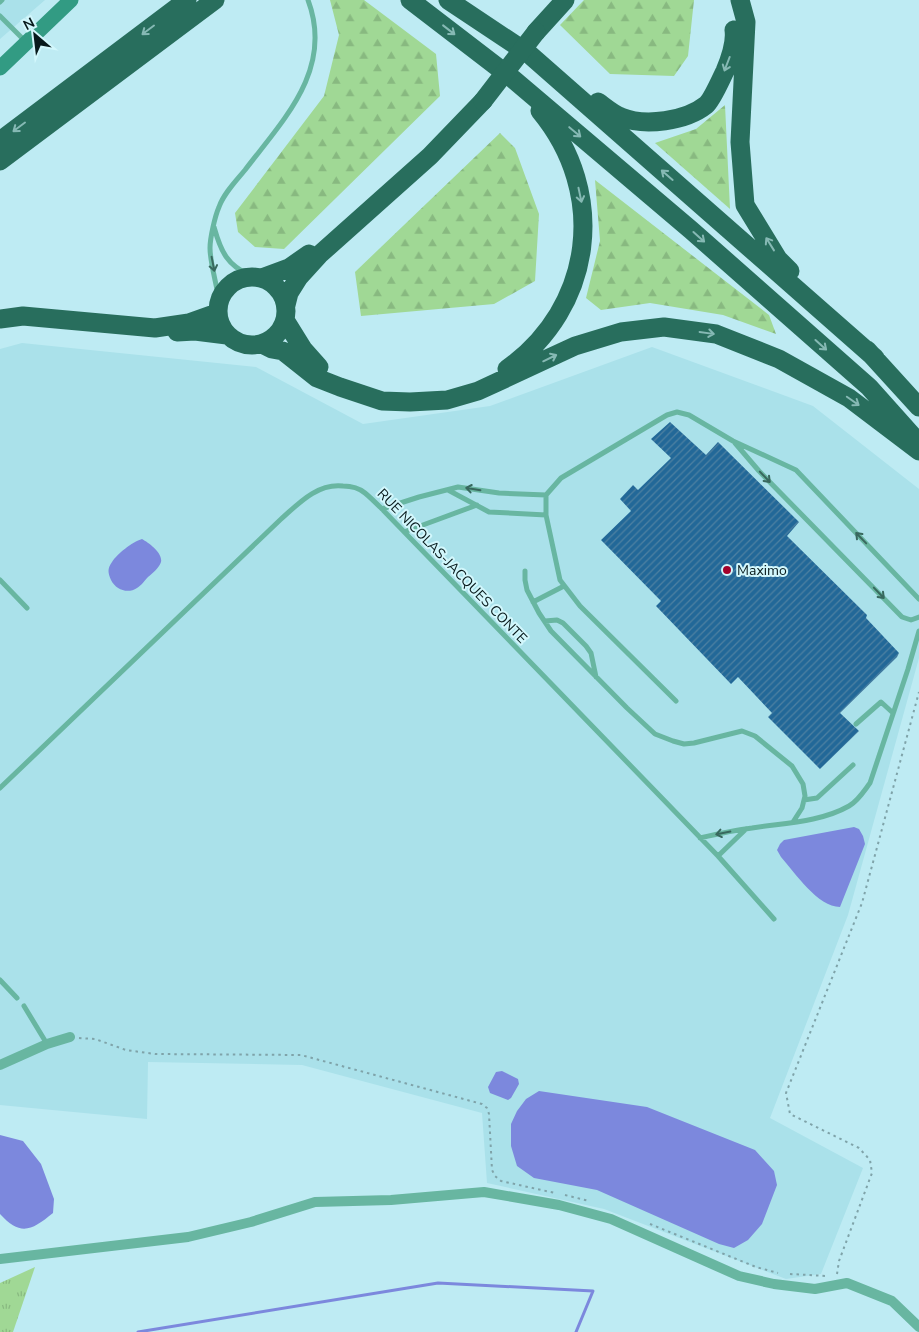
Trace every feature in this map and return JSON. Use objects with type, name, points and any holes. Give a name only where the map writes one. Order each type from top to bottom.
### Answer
[{"type":"highway","points":[[0,141],[187,0]]},
{"type":"highway","points":[[0,161],[214,0]]},
{"type":"highway","points":[[410,0],[513,79],[691,230],[862,381],[919,442]]},
{"type":"highway","points":[[448,0],[621,117],[647,122],[678,119],[707,104],[728,65],[735,36],[732,9],[728,0]]},
{"type":"highway","points":[[262,344],[276,335],[285,313],[289,294],[299,276],[319,255],[430,156],[532,29],[549,0]]},
{"type":"highway","points":[[532,29],[565,0]]},
{"type":"highway","points":[[740,0],[746,22],[740,142],[745,205],[778,259],[919,407]]},
{"type":"highway","points":[[528,54],[874,358]]},
{"type":"highway","points":[[256,277],[271,282],[278,288],[283,296],[285,313],[304,350],[318,366],[360,387],[410,395],[438,393],[463,388],[501,374],[524,358],[553,325],[574,285],[584,242],[582,198],[569,155],[545,118],[513,79]]},
{"type":"highway","points":[[479,97],[306,256],[289,268],[256,277],[240,278],[231,283],[223,291],[218,307],[219,321],[227,335],[243,344],[262,344],[272,349],[283,351],[317,378],[340,387],[382,401],[410,402],[446,400],[478,391],[575,346],[621,332],[664,327],[716,334],[779,358],[850,398],[919,451]]},
{"type":"highway","points":[[0,319],[23,316],[155,328],[189,323],[218,307]]},
{"type":"highway","points":[[78,321],[109,329],[155,334],[195,331],[227,335]]},
{"type":"street","points":[[0,68],[71,0]]},
{"type":"street","points":[[0,1065],[47,1044],[70,1037]]},
{"type":"street","points":[[0,1259],[188,1237],[251,1222],[315,1202],[391,1200],[484,1192],[560,1205],[611,1219],[739,1276],[774,1284],[815,1289],[836,1281],[847,1283],[892,1301],[919,1327]]},
{"type":"lane","points":[[218,307],[210,248],[219,206],[291,111],[305,86],[314,59],[315,31],[308,0]]},
{"type":"lane","points":[[0,16],[27,43]]},
{"type":"lane","points":[[214,226],[219,245],[227,259],[238,270],[256,277]]},
{"type":"lane","points":[[676,701],[580,606],[564,586],[560,580],[546,515],[546,495],[561,478],[667,415],[677,412],[689,415],[733,441],[796,470],[919,599]]},
{"type":"lane","points":[[733,441],[902,617],[911,620],[919,618]]},
{"type":"lane","name":"RUE NICOLAS-JACQUES CONTE","points":[[0,788],[280,520],[319,489],[335,485],[352,486],[364,492],[382,509],[718,856],[774,919]]},
{"type":"lane","points":[[382,509],[458,487],[499,493],[546,495]]},
{"type":"lane","points":[[447,490],[489,512],[546,515]]},
{"type":"lane","points":[[404,532],[477,505]]},
{"type":"lane","points":[[525,571],[526,585],[533,602],[551,630],[655,734],[684,744],[742,731],[755,736],[792,766],[803,784],[806,796],[802,808],[793,822]]},
{"type":"lane","points":[[0,580],[27,608]]},
{"type":"lane","points":[[533,602],[564,586]]},
{"type":"lane","points":[[545,621],[557,620],[563,622],[586,646],[591,653],[596,677]]},
{"type":"lane","points":[[700,838],[830,814],[850,806],[860,797],[870,783],[919,631]]},
{"type":"lane","points":[[856,724],[880,702],[893,713]]},
{"type":"lane","points":[[804,800],[817,798],[853,765]]},
{"type":"lane","points":[[718,856],[746,829]]},
{"type":"lane","points":[[0,980],[17,998]]},
{"type":"lane","points":[[24,1006],[47,1044]]},
{"type":"path","points":[[786,1274],[836,1281],[838,1261],[872,1172],[870,1160],[859,1148],[790,1114],[786,1093],[862,903],[919,692]]},
{"type":"path","points":[[70,1037],[95,1039],[126,1050],[155,1054],[300,1055],[482,1104],[487,1108],[489,1114],[492,1170],[495,1176],[501,1180],[577,1197],[595,1203]]},
{"type":"path","points":[[647,1222],[756,1267],[779,1273]]},
{"type":"shaded area","points":[[0,0],[45,0],[0,39]]},
{"type":"shaded area","points":[[22,343],[256,367],[363,424],[490,406],[652,347],[813,406],[919,489],[919,658],[848,915],[770,1118],[863,1168],[821,1274],[786,1279],[604,1209],[487,1183],[482,1113],[302,1065],[148,1062],[147,1119],[0,1105],[0,349]]},
{"type":"green space","points":[[330,0],[364,0],[436,54],[440,96],[284,249],[255,247],[238,232],[235,213],[324,96],[339,35]]},
{"type":"green space","points":[[584,0],[694,0],[688,56],[674,76],[610,74],[560,25]]},
{"type":"green space","points":[[725,105],[730,209],[655,143],[696,129]]},
{"type":"green space","points":[[500,133],[515,148],[539,214],[535,281],[494,304],[361,316],[355,272]]},
{"type":"green space","points":[[595,180],[769,315],[776,334],[723,315],[650,303],[601,310],[586,298],[600,241]]},
{"type":"green space","points":[[35,1267],[13,1332],[0,1332],[0,1283]]},
{"type":"water","points":[[142,539],[158,552],[161,562],[156,570],[134,590],[126,591],[119,589],[111,580],[109,567],[121,552]]},
{"type":"water","points":[[854,827],[859,829],[865,844],[840,907],[832,906],[815,895],[800,880],[777,850],[784,840]]},
{"type":"water","points":[[502,1071],[518,1079],[519,1084],[508,1100],[490,1093],[488,1087],[496,1072]]},
{"type":"water","points":[[539,1091],[647,1107],[755,1150],[774,1171],[777,1185],[762,1224],[748,1240],[734,1248],[719,1244],[597,1190],[534,1178],[517,1166],[511,1146],[511,1124],[517,1111],[526,1099]]},
{"type":"water","points":[[0,1135],[23,1141],[41,1164],[54,1199],[53,1213],[33,1227],[20,1228],[14,1226],[0,1214]]},
{"type":"building","name":"Maximo","points":[[670,422],[706,455],[718,442],[799,522],[787,536],[867,615],[866,618],[899,653],[840,713],[859,731],[820,769],[768,717],[772,713],[738,677],[731,684],[656,606],[661,601],[601,540],[631,511],[620,499],[633,485],[638,490],[671,458],[651,439]]},
{"type":"waterway","points":[[138,1332],[438,1283],[593,1291],[576,1332]]},
{"type":"place","name":"Maximo","points":[[727,570]]}]
